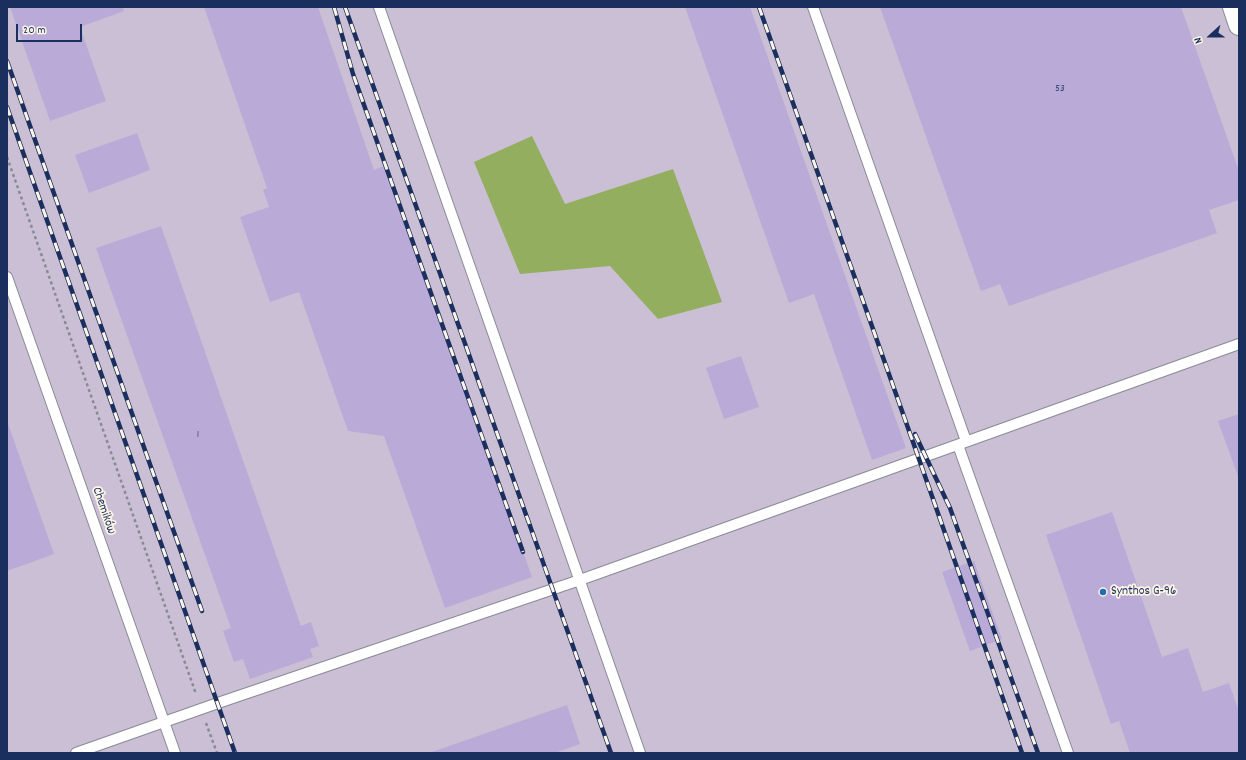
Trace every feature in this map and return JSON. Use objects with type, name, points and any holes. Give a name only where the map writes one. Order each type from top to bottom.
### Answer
[{"type":"street","points":[[1233,7],[1239,25]]},
{"type":"lane","points":[[379,7],[640,753]]},
{"type":"lane","points":[[813,7],[1068,753]]},
{"type":"lane","name":"Chemików","points":[[7,277],[175,753]]},
{"type":"lane","points":[[76,753],[580,580],[1239,344]]},
{"type":"path","points":[[7,157],[217,753]]},
{"type":"shaded area","points":[[7,7],[1239,7],[1239,753],[7,753]]},
{"type":"green space","points":[[532,136],[565,204],[673,169],[722,302],[658,319],[610,266],[520,274],[474,162]]},
{"type":"building","points":[[10,7],[123,7],[124,11],[80,27],[106,101],[50,121]]},
{"type":"building","points":[[204,7],[318,7],[374,170],[386,165],[532,577],[445,608],[384,436],[348,431],[299,292],[270,302],[240,217],[269,207],[263,190],[267,188]]},
{"type":"building","points":[[685,7],[750,7],[906,448],[872,460],[814,294],[789,303]]},
{"type":"building","points":[[880,7],[1181,7],[1239,171],[1239,200],[1209,210],[1217,233],[1009,306],[1000,284],[981,291]]},
{"type":"building","points":[[137,133],[150,170],[89,193],[75,155]]},
{"type":"building","points":[[161,226],[301,626],[311,622],[319,646],[310,649],[313,657],[250,679],[243,659],[234,662],[223,631],[231,628],[96,248]]},
{"type":"building","points":[[741,356],[759,407],[724,419],[706,368]]},
{"type":"building","points":[[1239,414],[1239,479],[1218,421]]},
{"type":"building","points":[[7,421],[54,554],[7,571]]},
{"type":"building","name":"Synthos G-96","points":[[1112,512],[1162,657],[1188,648],[1203,692],[1229,683],[1239,712],[1239,753],[1130,753],[1119,721],[1111,724],[1046,535]]},
{"type":"building","points":[[974,561],[1002,639],[970,651],[942,572]]},
{"type":"building","points":[[567,705],[580,744],[555,753],[429,753]]},
{"type":"railway","points":[[334,7],[353,74],[523,552]]},
{"type":"railway","points":[[345,7],[611,753]]},
{"type":"railway","points":[[759,7],[1022,753]]},
{"type":"railway","points":[[7,61],[202,611]]},
{"type":"railway","points":[[7,107],[235,753]]},
{"type":"railway","points":[[915,434],[950,508],[1038,753]]},
{"type":"place","name":"Synthos G-96","points":[[1103,592]]}]
